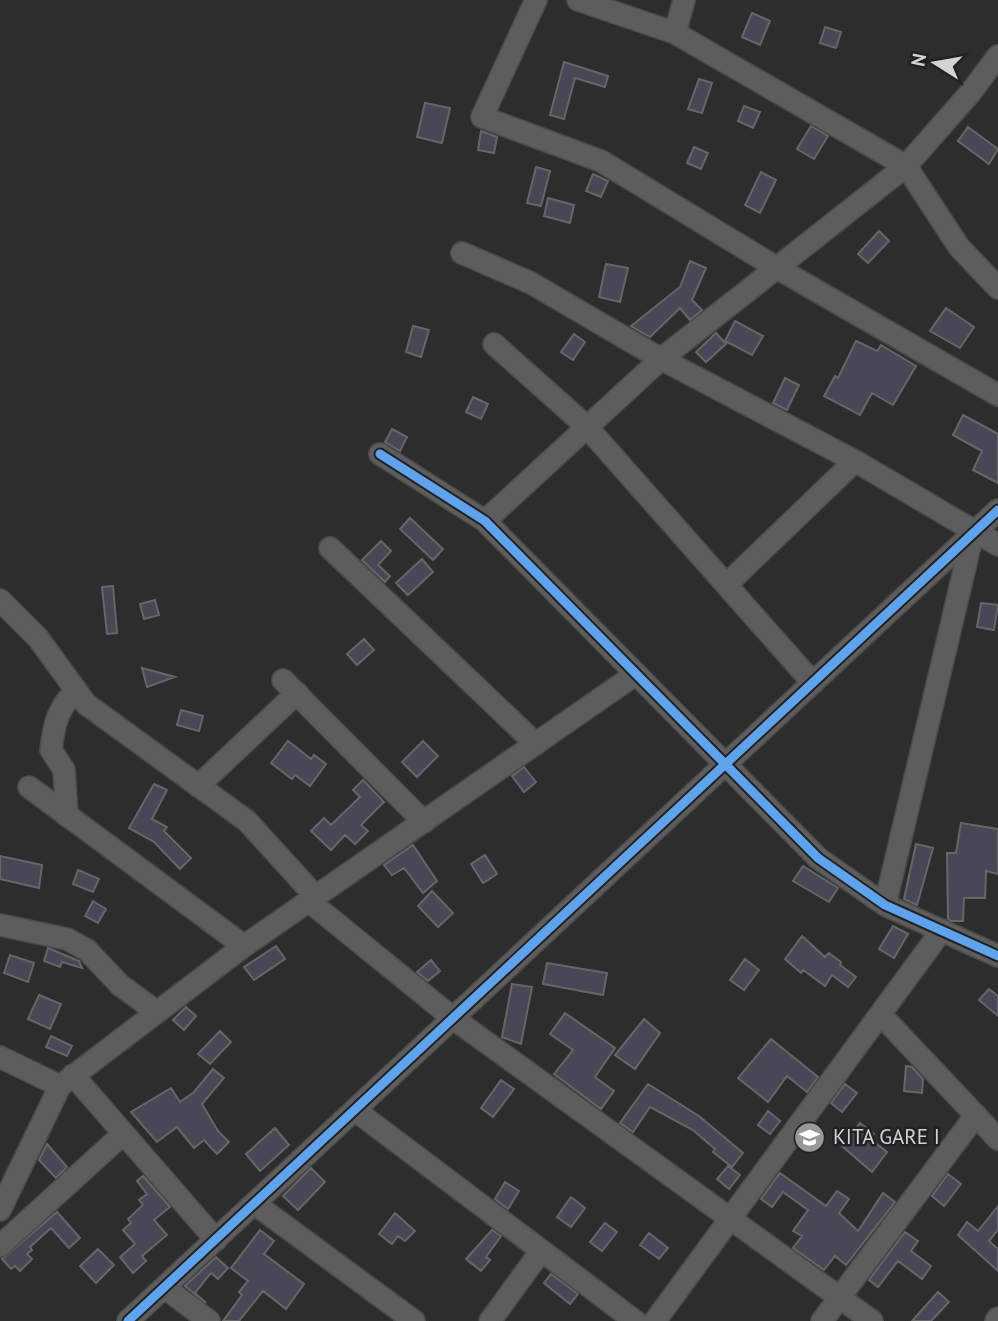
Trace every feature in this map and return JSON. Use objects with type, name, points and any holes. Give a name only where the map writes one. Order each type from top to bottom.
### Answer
[{"type":"street","points":[[536,0],[482,117],[601,161],[777,268],[998,395]]},
{"type":"street","points":[[578,0],[675,33],[906,166],[959,247],[998,288]]},
{"type":"street","points":[[675,33],[684,0]]},
{"type":"street","points":[[485,522],[661,359],[906,166],[971,92],[998,56]]},
{"type":"street","points":[[462,253],[531,283],[661,359],[855,461],[998,545]]},
{"type":"street","points":[[494,344],[586,426],[728,583],[813,683]]},
{"type":"street","points":[[380,454],[485,522],[818,858],[885,905],[998,956]]},
{"type":"street","points":[[728,583],[855,461]]},
{"type":"street","points":[[128,1321],[998,510]]},
{"type":"street","points":[[885,905],[974,533]]},
{"type":"street","points":[[330,548],[536,744]]},
{"type":"street","points":[[0,600],[38,638],[86,704],[247,821],[313,900],[454,1019],[872,1321]]},
{"type":"street","points":[[0,1210],[7,1183],[67,1080],[244,946],[636,674]]},
{"type":"street","points":[[198,786],[290,686],[424,822]]},
{"type":"street","points":[[67,816],[64,770],[51,750],[55,720],[61,706],[76,690]]},
{"type":"street","points":[[29,788],[244,946]]},
{"type":"street","points":[[0,925],[67,939],[87,950],[120,985],[157,1012]]},
{"type":"street","points":[[655,1321],[942,930]]},
{"type":"street","points":[[881,1015],[998,1139]]},
{"type":"street","points":[[0,1057],[67,1080],[123,1135],[216,1240]]},
{"type":"street","points":[[356,1111],[635,1321]]},
{"type":"street","points":[[822,1321],[976,1115]]},
{"type":"street","points":[[0,1246],[123,1135]]},
{"type":"street","points":[[255,1205],[414,1321]]},
{"type":"street","points":[[490,1321],[541,1251]]},
{"type":"street","points":[[165,1288],[209,1321]]},
{"type":"building","points":[[752,13],[770,21],[760,45],[742,37]]},
{"type":"building","points":[[825,27],[841,32],[836,48],[820,43]]},
{"type":"building","points":[[564,62],[608,76],[605,87],[575,78],[564,119],[550,115]]},
{"type":"building","points":[[699,79],[712,83],[702,113],[688,109]]},
{"type":"building","points":[[425,103],[450,108],[442,143],[417,137]]},
{"type":"building","points":[[744,106],[760,112],[753,128],[738,121]]},
{"type":"building","points":[[811,126],[828,136],[814,159],[797,149]]},
{"type":"building","points":[[968,127],[998,149],[989,164],[958,141]]},
{"type":"building","points":[[481,131],[497,137],[494,153],[478,150]]},
{"type":"building","points":[[694,147],[708,153],[701,169],[687,163]]},
{"type":"building","points":[[536,167],[550,171],[541,206],[527,203]]},
{"type":"building","points":[[761,172],[776,180],[760,213],[745,205]]},
{"type":"building","points":[[593,174],[608,181],[601,197],[586,191]]},
{"type":"building","points":[[548,198],[574,205],[570,223],[544,216]]},
{"type":"building","points":[[879,231],[889,241],[868,263],[858,254]]},
{"type":"building","points":[[690,261],[706,268],[692,300],[702,310],[690,320],[680,308],[650,337],[631,326],[680,287]]},
{"type":"building","points":[[606,264],[628,268],[620,302],[599,297]]},
{"type":"building","points":[[946,308],[974,327],[960,348],[930,331]]},
{"type":"building","points":[[735,321],[763,336],[752,355],[725,341]]},
{"type":"building","points":[[413,326],[429,330],[421,357],[406,352]]},
{"type":"building","points":[[716,333],[726,344],[706,362],[696,352]]},
{"type":"building","points":[[574,334],[585,342],[573,360],[561,352]]},
{"type":"building","points":[[856,341],[877,351],[881,345],[916,366],[893,405],[872,393],[860,415],[824,396],[835,376],[838,378]]},
{"type":"building","points":[[785,378],[799,385],[787,410],[773,403]]},
{"type":"building","points":[[473,397],[488,404],[481,419],[466,412]]},
{"type":"building","points":[[963,415],[998,434],[998,483],[973,470],[982,451],[953,435]]},
{"type":"building","points":[[392,429],[407,437],[400,451],[385,442]]},
{"type":"building","points":[[410,518],[443,549],[433,560],[400,529]]},
{"type":"building","points":[[381,541],[391,551],[378,565],[390,576],[385,582],[362,560]]},
{"type":"building","points":[[422,559],[433,572],[408,595],[396,583]]},
{"type":"building","points":[[113,586],[117,633],[107,634],[102,587]]},
{"type":"building","points":[[155,600],[159,615],[144,619],[140,604]]},
{"type":"building","points":[[981,603],[998,605],[994,630],[977,627]]},
{"type":"building","points":[[364,639],[374,650],[357,665],[347,654]]},
{"type":"building","points":[[142,668],[175,677],[147,687]]},
{"type":"building","points":[[181,710],[203,716],[199,731],[177,725]]},
{"type":"building","points":[[288,741],[311,759],[314,755],[326,764],[310,786],[295,775],[292,779],[271,763]]},
{"type":"building","points":[[423,741],[438,756],[417,777],[402,762]]},
{"type":"building","points":[[524,767],[536,782],[524,792],[512,776]]},
{"type":"building","points":[[363,780],[384,802],[361,825],[368,831],[355,844],[345,835],[331,850],[311,831],[324,818],[331,825],[360,797],[353,790]]},
{"type":"building","points":[[154,784],[167,790],[152,819],[167,827],[164,831],[191,858],[180,869],[154,842],[129,828]]},
{"type":"building","points":[[961,823],[998,829],[998,874],[986,871],[985,898],[964,898],[963,921],[951,921],[948,919],[947,853],[956,853]]},
{"type":"building","points":[[916,844],[933,848],[917,905],[904,899]]},
{"type":"building","points":[[413,845],[437,881],[423,893],[404,868],[392,875],[384,865]]},
{"type":"building","points":[[485,855],[497,874],[483,883],[471,864]]},
{"type":"building","points":[[0,856],[42,865],[39,888],[0,879]]},
{"type":"building","points":[[803,866],[838,888],[829,902],[793,881]]},
{"type":"building","points":[[78,870],[99,879],[93,892],[73,884]]},
{"type":"building","points":[[432,891],[453,913],[438,927],[418,906]]},
{"type":"building","points":[[93,901],[106,909],[98,923],[85,916]]},
{"type":"building","points":[[893,926],[908,934],[894,958],[879,949]]},
{"type":"building","points":[[802,936],[825,957],[829,953],[841,962],[840,965],[856,977],[848,987],[832,975],[825,986],[803,970],[801,973],[785,959]]},
{"type":"building","points":[[276,946],[285,959],[254,980],[244,967]]},
{"type":"building","points":[[48,948],[79,961],[82,968],[62,962],[60,967],[44,961]]},
{"type":"building","points":[[10,955],[34,963],[28,982],[4,973]]},
{"type":"building","points":[[745,959],[759,970],[744,990],[730,980]]},
{"type":"building","points":[[431,960],[440,971],[428,981],[417,972]]},
{"type":"building","points":[[547,963],[607,973],[603,995],[543,984]]},
{"type":"building","points":[[512,984],[532,987],[521,1044],[502,1037]]},
{"type":"building","points":[[989,989],[998,996],[998,1016],[979,1000]]},
{"type":"building","points":[[39,995],[61,1004],[50,1029],[28,1019]]},
{"type":"building","points":[[186,1007],[196,1016],[184,1030],[173,1020]]},
{"type":"building","points":[[565,1013],[615,1048],[595,1077],[614,1091],[601,1109],[554,1074],[573,1050],[550,1034]]},
{"type":"building","points":[[644,1019],[660,1033],[635,1069],[615,1055]]},
{"type":"building","points":[[220,1031],[231,1042],[210,1064],[198,1054]]},
{"type":"building","points":[[51,1036],[72,1046],[67,1056],[46,1047]]},
{"type":"building","points":[[771,1039],[818,1077],[807,1092],[787,1076],[768,1102],[738,1078]]},
{"type":"building","points":[[906,1066],[912,1067],[923,1079],[922,1093],[904,1091]]},
{"type":"building","points":[[213,1069],[224,1078],[202,1104],[218,1131],[229,1142],[217,1154],[204,1140],[194,1148],[177,1127],[157,1142],[131,1112],[171,1088],[180,1102],[194,1092]]},
{"type":"building","points":[[501,1080],[514,1089],[493,1117],[481,1108]]},
{"type":"building","points":[[648,1084],[699,1116],[743,1153],[732,1167],[713,1152],[715,1149],[693,1130],[650,1107],[633,1132],[620,1123]]},
{"type":"building","points":[[845,1084],[857,1093],[842,1112],[831,1103]]},
{"type":"building","points":[[768,1111],[780,1121],[770,1134],[758,1125]]},
{"type":"building","points":[[860,1123],[874,1134],[870,1139],[887,1152],[872,1172],[842,1146]]},
{"type":"building","points":[[275,1128],[289,1145],[260,1171],[246,1154]]},
{"type":"building","points":[[47,1144],[67,1167],[56,1178],[39,1160]]},
{"type":"building","points":[[728,1166],[740,1175],[729,1189],[717,1179]]},
{"type":"building","points":[[311,1168],[325,1182],[298,1210],[283,1196]]},
{"type":"building","points":[[780,1173],[826,1206],[837,1191],[849,1199],[839,1213],[858,1231],[883,1193],[895,1202],[846,1265],[835,1256],[824,1270],[793,1248],[802,1236],[793,1231],[808,1210],[783,1192],[772,1207],[761,1199]]},
{"type":"building","points":[[948,1174],[961,1184],[944,1206],[932,1196]]},
{"type":"building","points":[[143,1176],[170,1207],[154,1220],[167,1235],[142,1256],[146,1261],[133,1273],[120,1257],[135,1244],[123,1230],[131,1223],[128,1219],[143,1205],[139,1200],[147,1194],[137,1181]]},
{"type":"building","points":[[505,1182],[519,1191],[508,1209],[495,1199]]},
{"type":"building","points":[[571,1197],[585,1208],[571,1227],[557,1217]]},
{"type":"building","points":[[998,1206],[998,1230],[989,1241],[998,1249],[998,1271],[958,1235],[967,1222],[978,1231]]},
{"type":"building","points":[[57,1212],[80,1238],[69,1248],[51,1228],[30,1247],[32,1250],[27,1254],[32,1259],[20,1271],[15,1266],[11,1269],[2,1259]]},
{"type":"building","points":[[395,1213],[415,1231],[405,1241],[398,1236],[392,1244],[379,1234]]},
{"type":"building","points":[[605,1223],[617,1232],[602,1251],[590,1242]]},
{"type":"building","points":[[260,1230],[274,1241],[264,1254],[304,1284],[286,1309],[263,1291],[239,1321],[223,1321],[242,1295],[239,1292],[248,1281],[231,1268]]},
{"type":"building","points":[[492,1230],[501,1236],[486,1257],[490,1260],[481,1271],[466,1259]]},
{"type":"building","points":[[905,1232],[918,1241],[911,1251],[931,1266],[922,1279],[898,1261],[878,1287],[869,1280]]},
{"type":"building","points":[[649,1233],[668,1248],[659,1259],[640,1245]]},
{"type":"building","points":[[98,1249],[114,1265],[96,1283],[80,1266]]},
{"type":"building","points":[[216,1257],[228,1268],[218,1279],[211,1273],[195,1293],[206,1303],[185,1286]]},
{"type":"building","points":[[551,1274],[578,1294],[570,1304],[544,1283]]},
{"type":"building","points":[[938,1292],[949,1302],[931,1321],[912,1321]]},
{"type":"cycle path","points":[[380,454],[485,521],[818,858],[885,905],[998,956]]},
{"type":"cycle path","points":[[128,1321],[998,510]]},
{"type":"place","name":"KITA GARE I","points":[[810,1137]]}]
